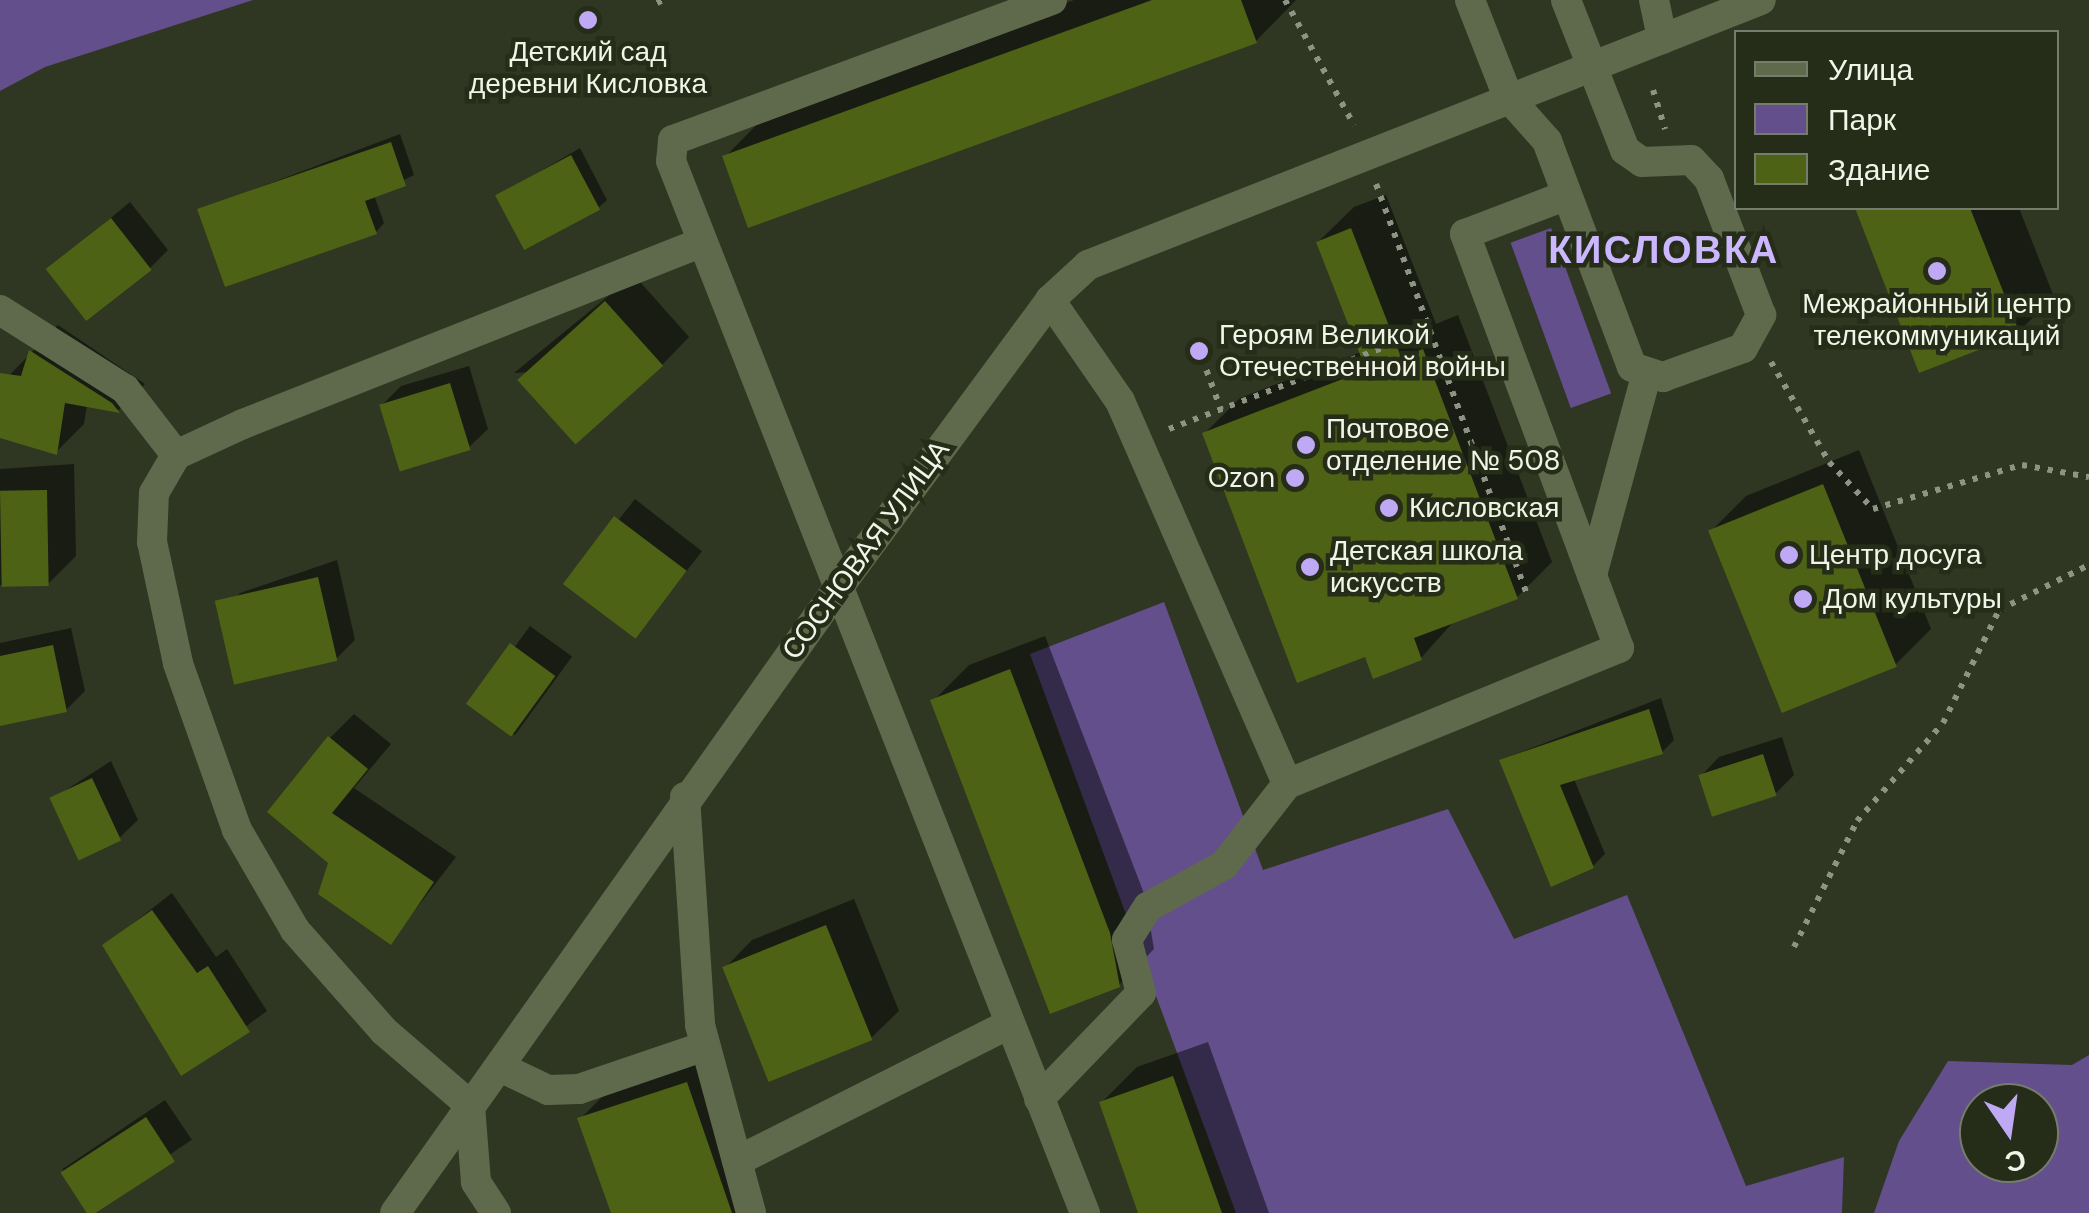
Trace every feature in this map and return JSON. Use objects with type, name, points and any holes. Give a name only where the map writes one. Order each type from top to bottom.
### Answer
[{"type":"street","points":[[1052,0],[673,140],[674,176],[835,592],[1086,1213]]},
{"type":"street","points":[[1470,0],[1508,97],[1542,131],[1627,360],[1646,376]]},
{"type":"street","points":[[1566,0],[1632,158],[1684,159],[1705,172],[1758,305],[1758,334],[1743,348],[1646,376]]},
{"type":"street","points":[[1654,0],[1662,38]]},
{"type":"street","name":"СОСНОВАЯ УЛИЦА","points":[[395,1213],[470,1105],[502,1068],[685,797],[1050,300],[1088,265],[1141,238],[1761,0]]},
{"type":"street","points":[[1039,1099],[1141,994],[1127,940],[1148,908],[1224,865],[1287,784],[1619,648],[1465,234],[1567,195]]},
{"type":"street","points":[[496,1213],[476,1182],[470,1105],[384,1031],[295,930],[236,830],[178,664],[152,542],[154,493],[176,455],[460,332],[700,243]]},
{"type":"street","points":[[1050,300],[1138,441],[1287,784]]},
{"type":"street","points":[[0,310],[125,389],[176,455]]},
{"type":"street","points":[[1592,575],[1646,376]]},
{"type":"street","points":[[685,797],[706,1046],[751,1213]]},
{"type":"street","points":[[737,1162],[1009,1024]]},
{"type":"street","points":[[502,1068],[548,1090],[579,1089],[706,1046]]},
{"type":"path","points":[[1285,0],[1364,152],[1526,592]]},
{"type":"path","points":[[1138,441],[1430,330]]},
{"type":"path","points":[[1758,334],[1792,408],[1873,509],[2022,465],[2089,477]]},
{"type":"path","points":[[1202,358],[1221,410]]},
{"type":"path","points":[[1794,947],[1857,821],[1943,722],[1999,610],[2089,565]]},
{"type":"green space","points":[[0,0],[253,0],[45,67],[0,91]]},
{"type":"green space","points":[[1551,228],[1611,393],[1571,408],[1511,243]]},
{"type":"green space","points":[[1164,602],[1263,870],[1448,809],[1514,939],[1627,895],[1746,1186],[1844,1157],[1842,1213],[1236,1213],[1030,654]]},
{"type":"green space","points":[[2089,1055],[2089,1213],[1874,1213],[1899,1141],[1948,1061],[2072,1065]]},
{"type":"building","points":[[1152,0],[1241,0],[1257,43],[748,228],[722,156]]},
{"type":"building","points":[[391,142],[406,186],[365,201],[377,234],[225,287],[197,209]]},
{"type":"building","points":[[571,155],[600,210],[524,250],[495,195]]},
{"type":"building","name":"Межрайонный центр телекоммуникаций","points":[[1856,210],[1971,210],[2020,334],[1919,373]]},
{"type":"building","points":[[111,218],[152,270],[86,321],[46,269]]},
{"type":"building","points":[[1351,228],[1401,357],[1423,349],[1518,599],[1414,638],[1422,660],[1373,679],[1365,657],[1297,683],[1202,433],[1366,370],[1316,242]]},
{"type":"building","points":[[605,301],[663,366],[576,445],[517,380]]},
{"type":"building","points":[[29,350],[112,403],[120,413],[65,403],[57,455],[0,438],[0,373],[21,376]]},
{"type":"building","points":[[450,383],[470,450],[400,472],[379,405]]},
{"type":"building","name":"Дом культуры","points":[[1823,484],[1897,667],[1782,713],[1708,530]]},
{"type":"building","points":[[47,490],[49,586],[2,587],[0,491]]},
{"type":"building","points":[[614,516],[687,571],[636,639],[563,584]]},
{"type":"building","points":[[318,577],[337,661],[234,685],[215,601]]},
{"type":"building","points":[[510,643],[555,676],[511,737],[466,704]]},
{"type":"building","points":[[53,645],[67,712],[0,726],[0,656]]},
{"type":"building","points":[[1010,669],[1110,933],[1120,987],[1050,1014],[930,700]]},
{"type":"building","points":[[1649,709],[1663,754],[1560,785],[1594,868],[1551,887],[1499,760]]},
{"type":"building","points":[[328,736],[368,769],[332,813],[434,882],[391,945],[318,894],[328,863],[267,812]]},
{"type":"building","points":[[1763,754],[1777,796],[1712,817],[1698,775]]},
{"type":"building","points":[[92,778],[121,841],[79,860],[49,798]]},
{"type":"building","points":[[152,910],[197,973],[208,966],[250,1032],[181,1076],[102,945]]},
{"type":"building","points":[[826,925],[872,1040],[769,1082],[722,967]]},
{"type":"building","points":[[1173,1076],[1222,1213],[1138,1213],[1099,1102]]},
{"type":"building","points":[[687,1082],[732,1213],[611,1213],[577,1118]]},
{"type":"building","points":[[146,1117],[175,1161],[95,1213],[87,1213],[60,1173]]},
{"type":"place","name":"Детский сад деревни Кисловка","points":[[588,20]]},
{"type":"place","name":"Межрайонный центр телекоммуникаций","points":[[1937,271]]},
{"type":"place","name":"Героям Великой Отечественной войны","points":[[1199,351]]},
{"type":"place","name":"Почтовое отделение № 508","points":[[1306,445]]},
{"type":"place","name":"Ozon","points":[[1295,478]]},
{"type":"place","name":"Кисловская","points":[[1389,508]]},
{"type":"place","name":"Центр досуга","points":[[1789,555]]},
{"type":"place","name":"Детская школа искусств","points":[[1310,567]]},
{"type":"place","name":"Дом культуры","points":[[1803,599]]},
{"type":"district","name":"КИСЛОВКА","points":[[1664,251]]}]
